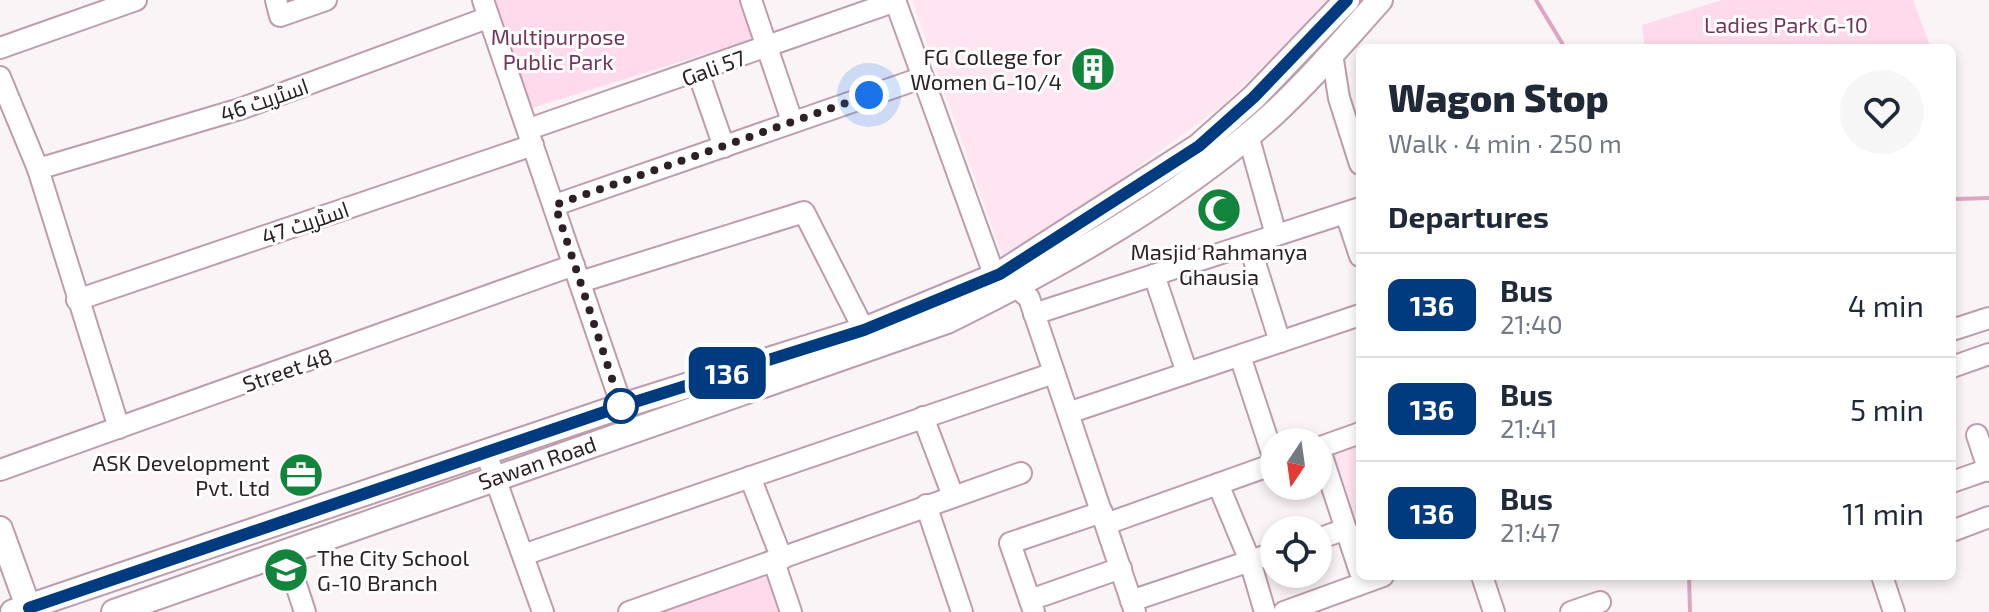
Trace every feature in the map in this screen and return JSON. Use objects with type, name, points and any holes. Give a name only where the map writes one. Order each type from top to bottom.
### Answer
[{"type":"main road","name":"Sawan Road","points":[[114,612],[492,477],[947,321],[1199,146],[1254,97],[1347,0]]},
{"type":"main road","name":"Sawan Road","points":[[24,611],[622,406],[864,330],[1009,280],[1179,190],[1248,135],[1332,54],[1378,2]]},
{"type":"main road","points":[[0,529],[24,611]]},
{"type":"street","points":[[0,48],[136,0]]},
{"type":"street","points":[[276,0],[280,16],[326,0]]},
{"type":"street","points":[[751,0],[792,121]]},
{"type":"street","points":[[896,0],[921,78],[991,266],[1029,298],[1133,607],[1260,558]]},
{"type":"street","name":"Gali 57","points":[[531,137],[896,0]]},
{"type":"street","points":[[485,9],[630,430]]},
{"type":"street","name":"اسٹریٹ 46","points":[[38,169],[240,109],[485,9]]},
{"type":"street","points":[[1332,54],[1339,98],[1356,151]]},
{"type":"street","points":[[698,72],[724,147]]},
{"type":"street","points":[[0,77],[38,169],[119,428]]},
{"type":"street","points":[[555,205],[921,78]]},
{"type":"street","points":[[1339,98],[1356,92]]},
{"type":"street","points":[[1248,135],[1276,235]]},
{"type":"street","name":"اسٹریٹ 47","points":[[77,300],[531,137]]},
{"type":"street","points":[[1034,314],[1353,211]]},
{"type":"street","name":"Street 48","points":[[0,470],[577,274],[804,212],[864,330]]},
{"type":"street","points":[[1249,244],[1280,342]]},
{"type":"street","points":[[1154,275],[1187,373]]},
{"type":"street","points":[[1068,413],[1356,316]]},
{"type":"street","points":[[1956,329],[1989,318]]},
{"type":"street","points":[[1956,366],[1989,354]]},
{"type":"street","points":[[1240,356],[1263,428]]},
{"type":"street","points":[[523,555],[1054,373]]},
{"type":"street","points":[[923,417],[953,496]]},
{"type":"street","points":[[1332,443],[1356,434]]},
{"type":"street","points":[[1956,481],[1989,470],[1977,435]]},
{"type":"street","points":[[486,453],[492,477],[543,612]]},
{"type":"street","points":[[1121,568],[1032,606],[1010,543],[1218,484],[1260,467]]},
{"type":"street","points":[[629,612],[1021,473]]},
{"type":"street","points":[[750,477],[778,560],[791,612]]},
{"type":"street","points":[[1218,484],[1250,561],[1265,612]]},
{"type":"street","points":[[1332,488],[1356,552]]},
{"type":"street","points":[[926,505],[962,612]]},
{"type":"street","points":[[1956,529],[1989,517]]},
{"type":"street","points":[[1332,534],[1346,529]]},
{"type":"street","points":[[285,551],[305,612]]},
{"type":"street","points":[[1284,612],[1360,580]]},
{"type":"street","points":[[1483,580],[1494,612]]},
{"type":"street","points":[[1883,580],[1894,612]]},
{"type":"street","points":[[1571,612],[1600,602]]},
{"type":"shaded area","points":[[912,0],[1330,0],[1223,105],[1082,208],[1003,258]]},
{"type":"shaded area","points":[[1356,441],[1356,542],[1332,473],[1332,450]]},
{"type":"green space","name":"Multipurpose Public Park","points":[[489,0],[744,0],[756,38],[529,109]]},
{"type":"green space","name":"Ladies Park G-10","points":[[1722,0],[1913,0],[1930,44],[1644,44],[1642,25]]},
{"type":"green space","points":[[770,567],[785,612],[646,612]]},
{"type":"waterway","points":[[1536,0],[1563,44]]},
{"type":"waterway","points":[[1956,199],[1989,198]]},
{"type":"waterway","points":[[1689,580],[1690,612]]},
{"type":"bus line","name":"136","points":[[29,608],[622,406],[864,330],[1000,274],[1199,146],[1254,97],[1347,0]]},
{"type":"place","name":"FG College for Women G-10/4","points":[[1093,69]]},
{"type":"place","name":"Masjid Rahmanya Ghausia","points":[[1219,210]]},
{"type":"place","name":"ASK Development Pvt. Ltd","points":[[301,475]]},
{"type":"place","name":"The City School G-10 Branch","points":[[286,570]]},
{"type":"route","points":[[621,406],[555,205],[869,95]]}]
